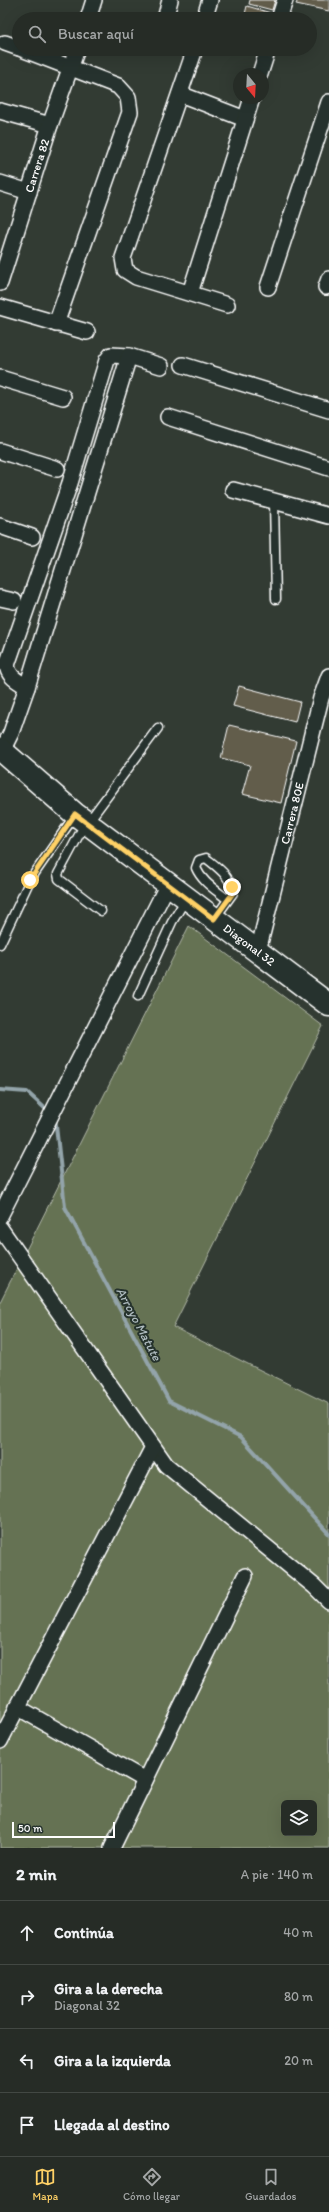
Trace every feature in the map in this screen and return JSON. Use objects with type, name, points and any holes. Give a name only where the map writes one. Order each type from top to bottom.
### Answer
[{"type":"street","points":[[90,12],[94,0]]},
{"type":"street","points":[[167,12],[170,0]]},
{"type":"street","points":[[206,12],[210,0]]},
{"type":"street","points":[[281,12],[285,0]]},
{"type":"street","points":[[40,56],[118,86],[128,97],[130,112],[56,324]]},
{"type":"street","name":"Carrera 82","points":[[0,283],[50,125],[75,56]]},
{"type":"street","points":[[193,56],[123,258],[125,270],[136,277],[226,305]]},
{"type":"street","points":[[262,68],[266,56]]},
{"type":"street","points":[[180,94],[245,118]]},
{"type":"street","points":[[268,288],[329,102]]},
{"type":"street","points":[[190,293],[250,104]]},
{"type":"street","points":[[0,111],[50,125]]},
{"type":"street","points":[[0,183],[29,192]]},
{"type":"street","points":[[0,307],[87,332]]},
{"type":"street","points":[[27,687],[12,677],[8,672],[7,665],[70,483],[107,360],[111,355],[129,356],[161,366]]},
{"type":"street","points":[[1,750],[11,733],[27,687],[129,356]]},
{"type":"street","points":[[183,365],[329,410]]},
{"type":"street","points":[[0,378],[64,397]]},
{"type":"street","points":[[168,418],[329,468]]},
{"type":"street","points":[[0,450],[57,469]]},
{"type":"street","points":[[233,490],[329,516]]},
{"type":"street","points":[[0,526],[32,537]]},
{"type":"street","name":"Carrera 80E","points":[[258,951],[321,698],[329,676]]},
{"type":"street","name":"Diagonal 32","points":[[1,750],[82,819],[329,1005]]},
{"type":"street","points":[[0,1216],[168,884]]},
{"type":"street","points":[[0,1228],[166,1465],[314,1586],[329,1601]]},
{"type":"street","points":[[0,1741],[152,1447]]},
{"type":"street","points":[[112,1848],[245,1576]]},
{"type":"street","points":[[17,1707],[145,1780]]},
{"type":"lane","points":[[274,501],[276,599]]},
{"type":"lane","points":[[0,944],[30,880],[158,728]]},
{"type":"lane","points":[[82,819],[73,845],[58,874],[59,879],[100,911]]},
{"type":"lane","points":[[214,919],[228,900],[233,893],[226,875],[206,858],[199,860],[196,868],[199,875],[228,900]]},
{"type":"lane","points":[[138,996],[172,922],[186,898]]},
{"type":"green space","points":[[189,926],[323,1026],[173,1327],[329,1404],[329,1848],[0,1848],[0,1302]]},
{"type":"building","points":[[250,0],[275,0],[272,10],[249,4]]},
{"type":"building","points":[[298,0],[329,0],[329,11],[296,4]]},
{"type":"building","points":[[247,6],[268,12],[246,12]]},
{"type":"building","points":[[239,686],[300,702],[295,722],[233,706]]},
{"type":"building","points":[[229,725],[296,741],[281,803],[242,794],[250,765],[221,758]]},
{"type":"waterway","name":"Arroyo Matute","points":[[0,1090],[27,1092],[50,1113]]},
{"type":"waterway","name":"Arroyo Matute","points":[[55,1117],[65,1207],[169,1401],[241,1437],[329,1534]]},
{"type":"route","points":[[30,880],[75,814],[214,919],[233,893],[232,887]]}]
